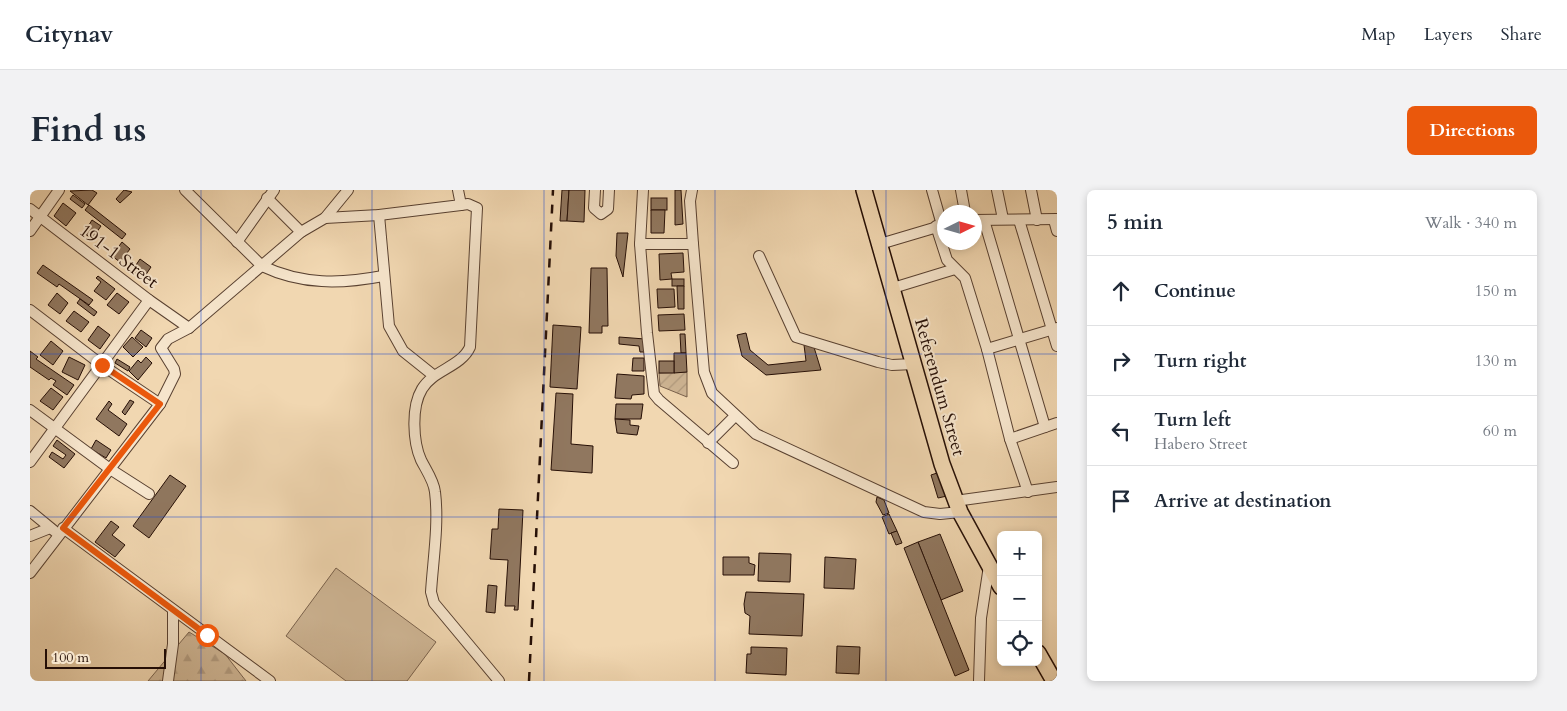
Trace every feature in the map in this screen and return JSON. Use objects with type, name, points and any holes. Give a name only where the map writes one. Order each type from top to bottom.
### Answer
[{"type":"highway","name":"Referendum Street","points":[[864,190],[957,507],[997,580]]},
{"type":"highway","points":[[1042,659],[1054,681]]},
{"type":"street","points":[[30,231],[59,190]]},
{"type":"street","points":[[185,190],[262,266],[276,273],[321,282],[340,283],[383,276]]},
{"type":"street","points":[[30,573],[57,530],[110,469],[160,404],[175,374],[161,348],[168,339],[189,328],[301,232],[325,218],[348,190]]},
{"type":"street","points":[[458,190],[461,204]]},
{"type":"street","points":[[594,190],[594,208],[601,214],[608,209],[609,190]]},
{"type":"street","points":[[644,190],[640,244],[654,394],[733,463]]},
{"type":"street","points":[[692,190],[693,244],[704,372],[712,393],[756,434],[924,512],[940,514],[957,507],[1057,487]]},
{"type":"street","points":[[932,190],[937,209]]},
{"type":"street","points":[[961,190],[964,205]]},
{"type":"street","points":[[997,190],[1003,219]]},
{"type":"street","points":[[1031,190],[1037,220]]},
{"type":"street","points":[[237,242],[271,194],[301,232]]},
{"type":"street","points":[[325,218],[379,215],[461,204],[468,204],[477,208],[470,347],[463,357],[433,375],[421,390],[414,422],[420,458],[435,492],[436,523],[431,592],[434,603],[499,681]]},
{"type":"street","name":"191-1 Street","points":[[30,209],[149,300],[189,328]]},
{"type":"street","points":[[379,215],[389,326],[402,351],[433,375]]},
{"type":"street","points":[[982,220],[1055,220],[1057,230]]},
{"type":"street","points":[[1019,220],[1054,329],[1057,346]]},
{"type":"street","points":[[880,244],[937,226]]},
{"type":"street","points":[[982,229],[1045,427]]},
{"type":"street","points":[[640,244],[693,244]]},
{"type":"street","points":[[945,250],[946,260],[964,278],[987,349],[1010,439],[1028,492]]},
{"type":"street","points":[[759,256],[796,337],[878,362],[914,364]]},
{"type":"street","points":[[893,288],[955,269]]},
{"type":"street","points":[[30,462],[149,300]]},
{"type":"street","points":[[30,310],[102,365],[160,404]]},
{"type":"street","points":[[987,349],[1054,329]]},
{"type":"street","points":[[30,410],[110,469],[150,494]]},
{"type":"street","points":[[708,443],[735,416]]},
{"type":"street","points":[[1010,439],[1057,424]]},
{"type":"street","points":[[30,511],[173,610],[270,681]]},
{"type":"street","points":[[30,536],[57,530]]},
{"type":"street","points":[[979,681],[981,618],[989,566]]},
{"type":"street","points":[[168,681],[173,644],[173,610]]},
{"type":"green space","points":[[687,372],[687,397],[660,386],[659,373]]},
{"type":"green space","points":[[336,568],[436,642],[407,681],[346,681],[286,636]]},
{"type":"green space","points":[[189,632],[225,654],[246,681],[148,681]]},
{"type":"building","points":[[92,190],[97,193],[88,205],[70,191]]},
{"type":"building","points":[[124,190],[132,192],[120,203],[116,199]]},
{"type":"building","points":[[562,190],[569,190],[567,221],[560,221]]},
{"type":"building","points":[[569,190],[585,190],[584,222],[567,221]]},
{"type":"building","points":[[675,190],[681,190],[683,224],[675,225]]},
{"type":"building","points":[[73,195],[85,204],[82,208],[70,199]]},
{"type":"building","points":[[651,198],[667,198],[667,210],[651,210]]},
{"type":"building","points":[[63,203],[76,213],[66,226],[54,216]]},
{"type":"building","points":[[89,205],[126,234],[122,239],[85,210]]},
{"type":"building","points":[[651,210],[665,210],[664,233],[651,233]]},
{"type":"building","points":[[92,220],[101,226],[92,239],[84,233]]},
{"type":"building","points":[[617,233],[628,233],[623,277],[616,256]]},
{"type":"building","points":[[122,242],[130,249],[120,262],[112,256]]},
{"type":"building","points":[[683,253],[684,272],[671,273],[672,279],[660,280],[659,254]]},
{"type":"building","points":[[140,259],[151,267],[143,279],[132,271]]},
{"type":"building","points":[[43,265],[93,300],[89,305],[59,284],[57,287],[37,273]]},
{"type":"building","points":[[591,268],[607,268],[608,326],[602,326],[602,333],[589,333]]},
{"type":"building","points":[[98,276],[115,289],[106,300],[94,291],[101,282],[96,278]]},
{"type":"building","points":[[672,279],[684,279],[684,286],[672,286]]},
{"type":"building","points":[[677,286],[684,286],[684,309],[678,309]]},
{"type":"building","points":[[657,289],[674,289],[675,307],[658,308]]},
{"type":"building","points":[[57,293],[68,303],[60,314],[48,305]]},
{"type":"building","points":[[117,293],[129,302],[119,314],[107,305]]},
{"type":"building","points":[[80,299],[97,312],[94,316],[77,303]]},
{"type":"building","points":[[74,311],[89,322],[81,332],[66,321]]},
{"type":"building","points":[[684,314],[685,330],[659,331],[658,315]]},
{"type":"building","points":[[553,325],[581,327],[577,389],[550,387]]},
{"type":"building","points":[[98,326],[110,335],[100,349],[88,340]]},
{"type":"building","points":[[141,330],[152,338],[146,347],[135,338]]},
{"type":"building","points":[[746,333],[750,350],[768,365],[806,361],[804,345],[813,344],[821,370],[766,375],[742,356],[737,335]]},
{"type":"building","points":[[680,334],[685,334],[686,353],[681,353]]},
{"type":"building","points":[[132,337],[143,347],[133,357],[123,347]]},
{"type":"building","points":[[619,337],[645,339],[646,352],[640,352],[639,346],[619,344]]},
{"type":"building","points":[[51,341],[63,351],[53,365],[40,355]]},
{"type":"building","points":[[30,351],[38,357],[36,359],[74,385],[67,395],[53,385],[56,381],[51,378],[49,380],[30,367]]},
{"type":"building","points":[[674,353],[686,353],[687,372],[674,373]]},
{"type":"building","points":[[69,357],[85,365],[78,380],[62,372]]},
{"type":"building","points":[[146,357],[152,363],[138,380],[129,371],[138,360],[141,363]]},
{"type":"building","points":[[633,358],[644,358],[644,371],[632,371]]},
{"type":"building","points":[[117,359],[130,367],[128,371],[115,363]]},
{"type":"building","points":[[659,361],[674,361],[674,373],[659,373]]},
{"type":"building","points":[[617,374],[644,376],[644,394],[632,395],[631,399],[615,398]]},
{"type":"building","points":[[51,388],[63,397],[53,410],[40,401]]},
{"type":"building","points":[[556,393],[573,394],[571,444],[593,446],[592,473],[551,470]]},
{"type":"building","points":[[130,400],[134,402],[125,415],[122,412]]},
{"type":"building","points":[[109,401],[112,404],[108,410],[127,424],[119,436],[96,419]]},
{"type":"building","points":[[616,404],[643,404],[641,419],[615,419]]},
{"type":"building","points":[[615,419],[630,420],[630,425],[639,426],[637,435],[617,433]]},
{"type":"building","points":[[57,440],[75,454],[64,468],[49,457],[52,452],[63,459],[66,455],[53,446]]},
{"type":"building","points":[[96,440],[111,450],[106,458],[91,449]]},
{"type":"building","points":[[940,472],[947,496],[938,498],[931,475]]},
{"type":"building","points":[[170,475],[186,486],[149,538],[133,526]]},
{"type":"building","points":[[877,497],[884,500],[889,513],[883,515],[876,502]]},
{"type":"building","points":[[499,509],[523,510],[518,610],[514,610],[515,606],[505,606],[508,560],[490,559],[492,529],[498,529]]},
{"type":"building","points":[[889,514],[897,531],[889,534],[882,517]]},
{"type":"building","points":[[111,521],[119,527],[112,535],[125,545],[115,557],[95,542]]},
{"type":"building","points":[[897,531],[902,543],[896,545],[891,533]]},
{"type":"building","points":[[940,534],[963,591],[941,600],[918,542]]},
{"type":"building","points":[[918,542],[969,670],[955,676],[904,548]]},
{"type":"building","points":[[759,553],[791,554],[790,582],[758,581]]},
{"type":"building","points":[[723,557],[749,557],[749,563],[755,565],[754,575],[723,575]]},
{"type":"building","points":[[825,557],[856,559],[854,589],[824,588]]},
{"type":"building","points":[[488,585],[497,586],[495,613],[486,612]]},
{"type":"building","points":[[746,592],[804,594],[802,636],[749,634],[750,616],[745,613],[744,604]]},
{"type":"building","points":[[837,646],[860,647],[859,674],[836,673]]},
{"type":"building","points":[[751,647],[787,648],[786,675],[746,673],[747,654],[751,654]]},
{"type":"railway","points":[[529,681],[553,190]]},
{"type":"route","points":[[102,365],[160,404],[63,528],[207,635]]}]
